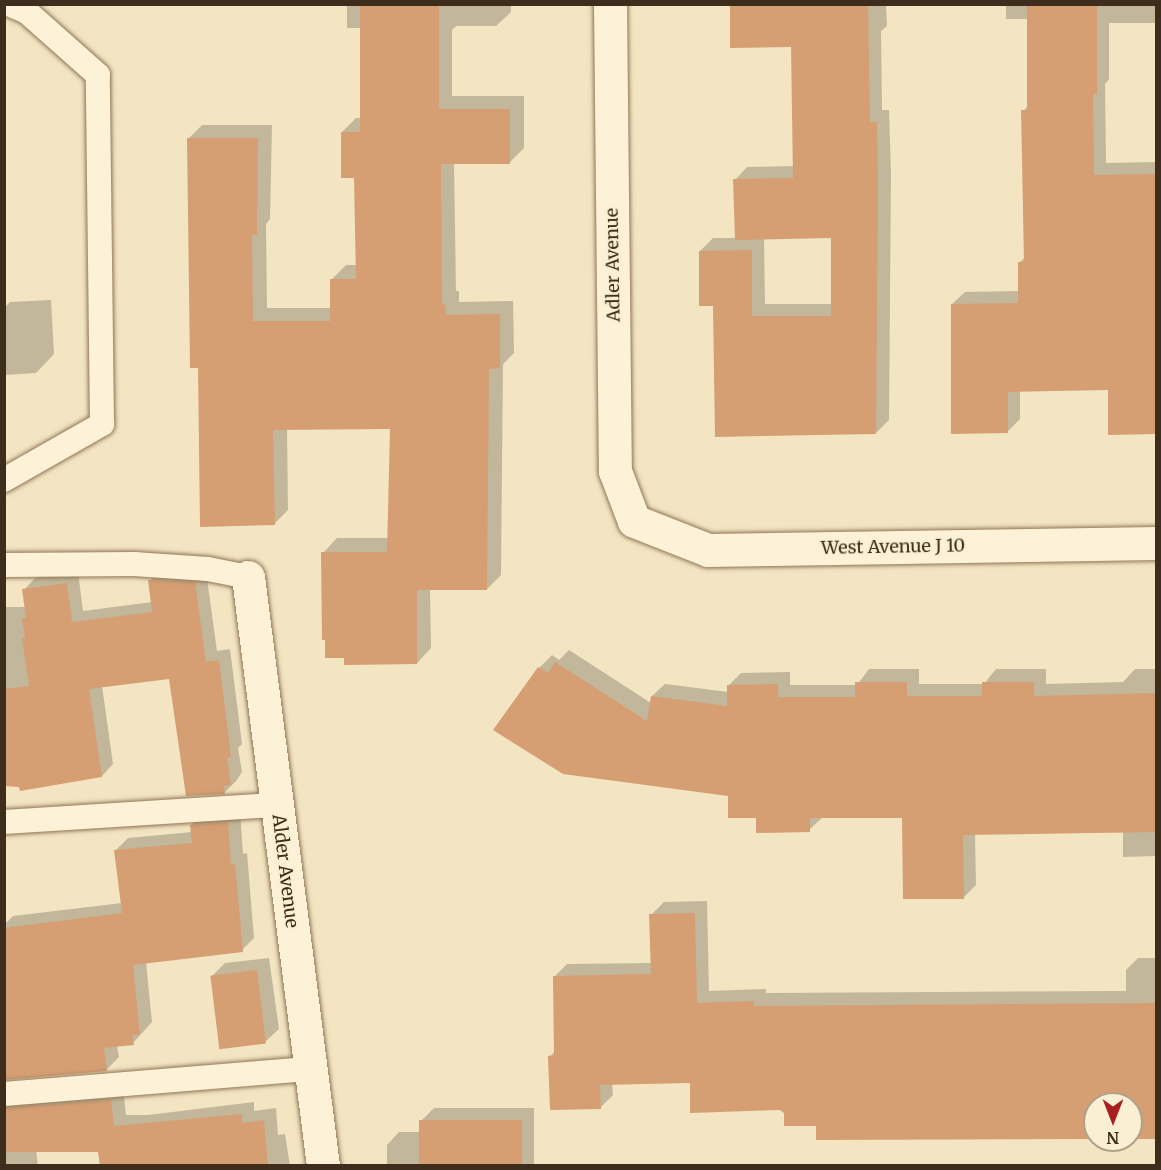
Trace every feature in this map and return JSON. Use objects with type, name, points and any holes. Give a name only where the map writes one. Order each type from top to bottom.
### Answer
[{"type":"street","name":"Adler Avenue","points":[[610,4],[615,471],[634,521]]},
{"type":"street","name":"West Avenue J 10","points":[[634,521],[708,550],[1156,543]]},
{"type":"street","name":"Alder Avenue","points":[[248,577],[323,1166]]},
{"type":"lane","points":[[4,480],[102,424],[98,75],[27,12],[8,4]]},
{"type":"lane","points":[[4,565],[134,564],[208,569],[248,577]]},
{"type":"lane","points":[[4,822],[277,804]]},
{"type":"lane","points":[[4,1095],[311,1070]]},
{"type":"building","points":[[360,4],[439,4],[439,109],[510,109],[510,164],[441,164],[442,305],[445,304],[446,315],[500,314],[500,368],[489,369],[487,590],[417,590],[417,664],[344,665],[344,658],[325,658],[325,640],[322,640],[321,552],[387,552],[390,429],[273,430],[275,525],[200,527],[198,368],[190,368],[187,138],[258,138],[257,235],[252,235],[253,321],[330,321],[330,279],[356,279],[354,178],[341,178],[341,132],[360,132]]},
{"type":"building","points":[[730,4],[868,4],[870,122],[877,122],[876,434],[715,437],[713,306],[699,306],[699,251],[752,250],[752,316],[831,316],[831,238],[735,240],[733,179],[793,178],[791,47],[730,48]]},
{"type":"building","points":[[1027,4],[1097,4],[1097,94],[1093,94],[1094,175],[1156,174],[1156,434],[1108,435],[1108,390],[1008,392],[1008,433],[951,434],[951,304],[1018,303],[1018,262],[1024,262],[1021,110],[1027,110]]},
{"type":"building","points":[[148,580],[195,582],[206,662],[219,660],[231,757],[227,758],[231,785],[224,786],[225,794],[186,796],[169,679],[89,689],[102,777],[20,791],[19,787],[4,786],[4,689],[29,686],[22,638],[25,638],[22,618],[26,618],[22,589],[67,583],[72,622],[152,612]]},
{"type":"building","points":[[555,662],[647,721],[651,696],[727,706],[727,685],[778,684],[778,697],[855,697],[855,682],[907,682],[907,696],[982,696],[982,682],[1034,682],[1034,696],[1156,693],[1156,832],[963,835],[964,899],[903,899],[902,818],[810,818],[810,832],[756,833],[756,818],[728,818],[728,796],[563,774],[493,730],[538,667],[548,673]]},
{"type":"building","points":[[228,822],[231,865],[235,864],[243,952],[133,965],[140,1035],[132,1035],[134,1045],[104,1048],[107,1071],[4,1080],[4,928],[122,913],[114,850],[192,843],[190,825]]},
{"type":"building","points":[[695,913],[697,1003],[754,1001],[754,1006],[1156,1003],[1156,1139],[1143,1139],[1143,1092],[1083,1092],[1083,1139],[816,1140],[816,1126],[784,1126],[784,1113],[780,1110],[690,1113],[690,1083],[600,1085],[601,1109],[550,1110],[548,1056],[554,1055],[553,976],[651,974],[649,914]]},
{"type":"building","points":[[257,970],[266,1043],[219,1049],[210,976]]},
{"type":"building","points":[[111,1100],[114,1126],[242,1114],[242,1123],[264,1120],[268,1166],[100,1166],[98,1152],[4,1152],[4,1108]]},
{"type":"building","points":[[419,1120],[522,1120],[522,1166],[419,1166]]}]
